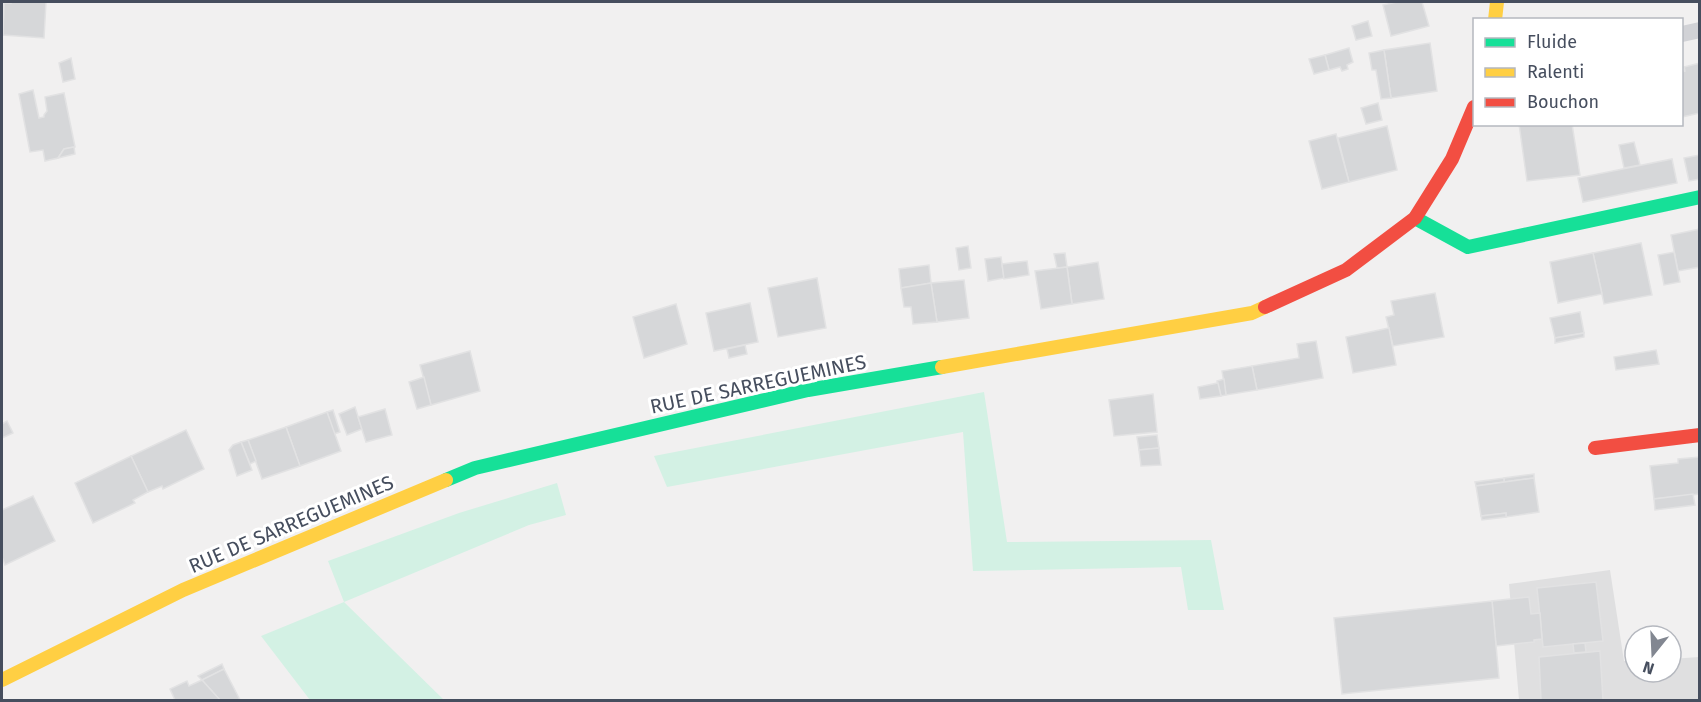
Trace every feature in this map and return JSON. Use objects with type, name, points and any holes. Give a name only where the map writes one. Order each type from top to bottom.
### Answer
[{"type":"main road","points":[[1495,18],[1497,2]]},
{"type":"main road","name":"RUE DE SARREGUEMINES","points":[[2,680],[183,590],[475,468],[808,390],[1252,313],[1347,270],[1415,218],[1452,159],[1473,109]]},
{"type":"main road","points":[[1415,218],[1468,247],[1700,197]]},
{"type":"main road","points":[[1595,448],[1700,435]]},
{"type":"lane","points":[[1683,34],[1700,30]]},
{"type":"shaded area","points":[[1610,570],[1623,654],[1623,684],[1683,684],[1683,658],[1699,657],[1699,700],[1519,700],[1509,584]]},
{"type":"green space","points":[[984,392],[1007,542],[1211,540],[1224,610],[1188,610],[1181,567],[973,571],[963,432],[667,487],[654,456]]},
{"type":"green space","points":[[557,483],[566,515],[529,525],[344,602],[328,561],[459,513]]},
{"type":"green space","points":[[344,602],[444,700],[310,700],[261,636]]},
{"type":"building","points":[[46,2],[44,38],[3,35],[4,3]]},
{"type":"building","points":[[1397,2],[1422,2],[1429,26],[1391,36],[1383,5]]},
{"type":"building","points":[[1368,21],[1372,36],[1356,40],[1352,26]]},
{"type":"building","points":[[1430,43],[1437,91],[1391,98],[1384,50]]},
{"type":"building","points":[[1349,48],[1353,62],[1347,65],[1348,69],[1342,71],[1340,67],[1329,70],[1325,55]]},
{"type":"building","points":[[1384,50],[1391,98],[1381,99],[1376,70],[1372,70],[1369,53]]},
{"type":"building","points":[[1325,55],[1329,70],[1314,74],[1309,59]]},
{"type":"building","points":[[71,58],[75,79],[63,82],[59,63]]},
{"type":"building","points":[[1700,63],[1700,113],[1683,117],[1683,72],[1685,71],[1684,67]]},
{"type":"building","points":[[33,90],[39,118],[44,117],[47,111],[45,97],[64,93],[75,147],[64,149],[58,158],[45,161],[43,150],[30,152],[19,94]]},
{"type":"building","points":[[1378,103],[1382,120],[1366,124],[1361,108]]},
{"type":"building","points":[[1387,126],[1397,170],[1349,182],[1338,138]]},
{"type":"building","points":[[1519,126],[1572,126],[1580,175],[1527,181]]},
{"type":"building","points":[[1336,134],[1349,182],[1322,189],[1309,141]]},
{"type":"building","points":[[1634,142],[1640,165],[1624,168],[1619,145]]},
{"type":"building","points":[[74,147],[75,154],[58,158],[64,149]]},
{"type":"building","points":[[1700,155],[1700,179],[1689,181],[1684,158]]},
{"type":"building","points":[[1672,159],[1677,183],[1583,202],[1578,178]]},
{"type":"building","points":[[1700,229],[1700,267],[1678,271],[1671,235]]},
{"type":"building","points":[[1641,243],[1652,295],[1604,304],[1593,253]]},
{"type":"building","points":[[968,246],[971,268],[959,270],[956,248]]},
{"type":"building","points":[[1674,252],[1680,282],[1664,285],[1658,255]]},
{"type":"building","points":[[1065,253],[1067,267],[1057,268],[1054,254]]},
{"type":"building","points":[[1593,253],[1602,294],[1558,303],[1550,262]]},
{"type":"building","points":[[1001,257],[1004,278],[988,281],[985,259]]},
{"type":"building","points":[[1027,261],[1029,275],[1004,279],[1002,264]]},
{"type":"building","points":[[1098,262],[1104,299],[1072,304],[1067,267]]},
{"type":"building","points":[[929,265],[931,283],[901,288],[899,269]]},
{"type":"building","points":[[1067,267],[1072,304],[1041,309],[1035,271]]},
{"type":"building","points":[[817,278],[826,328],[778,337],[768,288]]},
{"type":"building","points":[[964,280],[969,318],[937,322],[931,283]]},
{"type":"building","points":[[931,283],[937,322],[913,324],[911,307],[904,307],[901,288]]},
{"type":"building","points":[[1435,293],[1444,337],[1393,346],[1386,317],[1394,315],[1391,301]]},
{"type":"building","points":[[750,303],[758,342],[714,351],[706,313]]},
{"type":"building","points":[[676,304],[687,344],[644,358],[633,317]]},
{"type":"building","points":[[1580,312],[1584,333],[1555,338],[1550,318]]},
{"type":"building","points":[[1389,328],[1396,365],[1353,373],[1346,337]]},
{"type":"building","points":[[1584,333],[1584,337],[1555,343],[1555,338]]},
{"type":"building","points":[[1316,341],[1323,378],[1257,390],[1252,366],[1299,358],[1297,344]]},
{"type":"building","points":[[745,345],[747,354],[729,358],[727,349]]},
{"type":"building","points":[[1656,350],[1659,364],[1616,370],[1614,357]]},
{"type":"building","points":[[470,351],[480,391],[431,405],[420,365]]},
{"type":"building","points":[[1252,366],[1257,390],[1226,395],[1222,371]]},
{"type":"building","points":[[424,377],[431,405],[417,409],[409,382]]},
{"type":"building","points":[[1224,379],[1226,395],[1221,396],[1217,381]]},
{"type":"building","points":[[1218,383],[1221,396],[1200,399],[1198,387]]},
{"type":"building","points":[[1153,394],[1157,432],[1114,436],[1109,400]]},
{"type":"building","points":[[355,407],[362,429],[347,435],[339,414]]},
{"type":"building","points":[[385,409],[392,435],[366,442],[358,417]]},
{"type":"building","points":[[333,410],[340,432],[334,434],[327,412]]},
{"type":"building","points":[[327,412],[341,451],[300,466],[286,427]]},
{"type":"building","points":[[7,421],[13,433],[2,438],[2,424]]},
{"type":"building","points":[[286,427],[300,466],[262,479],[248,440]]},
{"type":"building","points":[[186,430],[204,469],[163,489],[162,486],[148,492],[131,456]]},
{"type":"building","points":[[1157,435],[1159,448],[1139,450],[1137,437]]},
{"type":"building","points":[[248,440],[256,461],[250,464],[241,442]]},
{"type":"building","points":[[241,442],[252,470],[237,476],[229,450],[233,445]]},
{"type":"building","points":[[1159,448],[1161,465],[1141,466],[1139,450]]},
{"type":"building","points":[[131,456],[148,492],[133,500],[135,503],[93,523],[75,483]]},
{"type":"building","points":[[1700,457],[1700,494],[1654,499],[1650,466],[1678,463],[1678,459]]},
{"type":"building","points":[[1534,474],[1534,478],[1504,482],[1504,478]]},
{"type":"building","points":[[1504,478],[1504,482],[1476,486],[1475,482]]},
{"type":"building","points":[[1534,478],[1539,512],[1506,517],[1506,513],[1481,516],[1476,486]]},
{"type":"building","points":[[1693,494],[1695,505],[1655,510],[1654,499]]},
{"type":"building","points":[[33,496],[55,541],[5,565],[2,557],[2,510]]},
{"type":"building","points":[[1506,513],[1506,517],[1482,520],[1481,516]]},
{"type":"building","points":[[1596,582],[1603,641],[1543,647],[1537,588]]},
{"type":"building","points":[[1529,597],[1531,614],[1540,613],[1542,639],[1496,646],[1492,601]]},
{"type":"building","points":[[1492,601],[1499,678],[1342,694],[1334,618]]},
{"type":"building","points":[[1585,643],[1586,652],[1574,653],[1573,644]]},
{"type":"building","points":[[1600,651],[1603,700],[1541,700],[1539,657]]},
{"type":"building","points":[[222,664],[224,669],[202,680],[198,676]]},
{"type":"building","points":[[224,669],[240,700],[220,700],[202,680]]},
{"type":"building","points":[[202,680],[220,700],[175,700],[170,689],[187,681],[189,686]]},
{"type":"traffic: fast","points":[[1415,218],[1468,247],[1700,197]]},
{"type":"traffic: fast","points":[[446,480],[475,468],[808,390],[942,367]]},
{"type":"traffic: slow","points":[[1495,18],[1497,2]]},
{"type":"traffic: slow","points":[[942,367],[1252,313],[1265,307]]},
{"type":"traffic: slow","points":[[2,680],[183,590],[446,480]]},
{"type":"traffic: jam","points":[[1265,307],[1346,270],[1415,218],[1452,159],[1473,109]]},
{"type":"traffic: jam","points":[[1595,448],[1700,435]]}]
